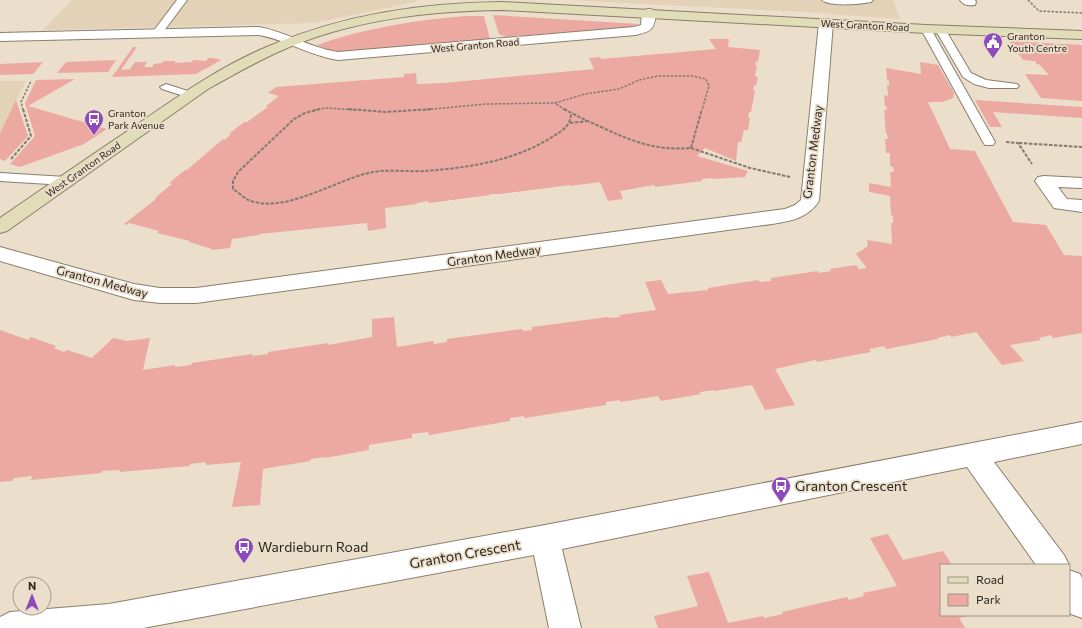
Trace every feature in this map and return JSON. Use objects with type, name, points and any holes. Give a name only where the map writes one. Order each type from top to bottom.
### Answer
[{"type":"street","name":"West Granton Road","points":[[0,226],[190,95],[229,70],[272,48],[318,32],[363,20],[405,12],[449,6],[502,6],[933,29],[1082,35]]},
{"type":"street","name":"West Granton Road","points":[[292,41],[320,53],[338,56],[636,31],[646,27],[648,24],[649,13]]},
{"type":"street","name":"Granton Medway","points":[[0,254],[154,296],[178,298],[205,296],[793,214],[804,209],[810,201],[826,23]]},
{"type":"street","points":[[0,37],[259,31],[271,32],[292,41]]},
{"type":"street","points":[[1044,181],[1082,183]]},
{"type":"street","points":[[1044,181],[1061,204],[1082,206]]},
{"type":"street","name":"Granton Crescent","points":[[21,628],[109,619],[545,539],[1082,433]]},
{"type":"street","points":[[973,454],[1053,564]]},
{"type":"street","points":[[545,539],[565,628]]},
{"type":"street","points":[[1070,586],[1082,603]]},
{"type":"lane","points":[[157,33],[182,0]]},
{"type":"lane","points":[[827,0],[859,2],[868,0]]},
{"type":"lane","points":[[933,29],[970,78],[989,84],[1013,86]]},
{"type":"lane","points":[[933,29],[989,142]]},
{"type":"lane","points":[[166,87],[190,95]]},
{"type":"lane","points":[[0,177],[66,181]]},
{"type":"path","points":[[1028,0],[1034,0]]},
{"type":"path","points":[[1028,0],[1038,11],[1082,13]]},
{"type":"path","points":[[589,121],[570,123],[550,140],[518,154],[473,164],[441,169],[373,172],[345,180],[296,199],[270,203],[256,202],[246,199],[233,189],[232,183],[234,176],[240,170],[294,119],[301,114],[314,109],[342,107],[384,112],[501,102],[555,103],[585,94],[619,89],[639,80],[658,76],[693,76],[706,79],[709,86],[691,148]]},
{"type":"path","points":[[8,162],[31,136],[21,102],[31,81]]},
{"type":"path","points":[[555,103],[571,113],[633,141],[654,148],[677,150],[691,148],[750,168],[812,181]]},
{"type":"path","points":[[570,123],[571,113]]},
{"type":"path","points":[[989,142],[1082,147]]},
{"type":"path","points":[[1018,143],[1044,181]]},
{"type":"shaded area","points":[[72,0],[417,0],[415,2],[315,23],[43,30]]},
{"type":"shaded area","points":[[568,0],[893,0],[900,19],[803,12]]},
{"type":"shaded area","points":[[0,81],[26,81],[0,132]]},
{"type":"green space","points":[[493,15],[639,24],[629,27],[506,37],[499,34]]},
{"type":"green space","points":[[466,16],[484,16],[490,39],[339,52],[333,52],[317,45],[372,29],[428,20]]},
{"type":"green space","points":[[709,39],[729,39],[728,47],[760,50],[758,62],[756,61],[755,65],[757,66],[755,76],[758,77],[756,86],[754,85],[753,90],[755,91],[751,112],[749,112],[748,118],[750,118],[748,130],[744,130],[741,142],[738,142],[736,161],[705,148],[697,156],[748,171],[745,177],[702,179],[702,181],[655,187],[654,185],[620,191],[623,199],[608,201],[600,182],[490,194],[429,203],[428,201],[385,208],[386,228],[368,231],[367,223],[260,234],[232,239],[230,248],[211,250],[212,249],[189,242],[190,241],[157,233],[159,231],[129,223],[126,225],[124,224],[156,199],[155,198],[172,184],[169,183],[231,134],[229,134],[244,122],[247,122],[268,107],[266,106],[279,96],[268,93],[276,87],[404,77],[404,74],[416,73],[417,84],[444,83],[594,69],[589,58],[600,57],[601,59],[716,49]]},
{"type":"green space","points":[[1009,41],[1082,45],[1082,101],[1041,98],[1025,74],[1049,75],[1035,61],[1023,60]]},
{"type":"green space","points":[[133,47],[137,47],[121,70],[130,69],[135,62],[147,62],[144,67],[152,67],[154,64],[162,63],[164,61],[175,61],[175,63],[192,62],[193,60],[206,61],[208,58],[221,60],[196,74],[112,77]]},
{"type":"green space","points":[[116,60],[108,72],[57,73],[66,62]]},
{"type":"green space","points":[[43,62],[33,74],[0,75],[0,64]]},
{"type":"green space","points":[[920,62],[938,65],[954,93],[953,98],[942,102],[928,102],[950,149],[975,151],[1013,222],[1046,225],[1064,255],[1082,256],[1082,333],[1053,338],[1051,335],[1039,338],[1041,340],[1010,345],[1024,361],[1002,365],[976,332],[951,337],[950,335],[937,338],[938,339],[886,349],[884,346],[869,349],[871,352],[817,362],[815,360],[775,369],[795,405],[765,410],[752,385],[700,392],[701,394],[661,401],[658,396],[621,402],[620,400],[606,402],[606,405],[525,418],[524,416],[510,418],[510,421],[429,435],[428,432],[412,434],[412,438],[369,445],[369,450],[311,459],[310,461],[263,469],[260,505],[232,507],[241,462],[206,465],[206,462],[190,464],[190,466],[119,472],[120,470],[102,471],[101,473],[31,480],[32,476],[14,478],[12,481],[0,482],[0,330],[28,340],[31,337],[56,346],[54,348],[64,352],[67,350],[92,358],[113,338],[127,341],[150,338],[143,370],[175,365],[175,367],[191,365],[192,363],[252,354],[253,356],[268,354],[268,352],[328,343],[328,345],[372,337],[372,319],[394,317],[397,347],[433,341],[434,344],[447,342],[447,339],[522,329],[523,331],[532,330],[532,327],[608,317],[620,317],[619,315],[656,310],[645,282],[661,280],[668,294],[708,290],[708,288],[758,280],[760,282],[771,281],[771,278],[818,271],[819,273],[831,271],[830,269],[856,265],[859,269],[867,268],[856,254],[868,246],[867,240],[892,244],[891,223],[893,223],[893,216],[891,215],[890,196],[869,192],[869,183],[891,187],[890,172],[894,172],[893,167],[890,166],[890,153],[886,153],[885,139],[888,139],[886,134],[884,110],[887,110],[884,95],[888,96],[887,85],[889,85],[889,81],[887,80],[886,68],[921,74]]},
{"type":"green space","points":[[75,79],[28,106],[107,129],[84,144],[20,167],[10,164],[35,136],[25,103],[36,80]]},
{"type":"green space","points":[[16,100],[28,136],[5,161],[0,159],[0,133]]},
{"type":"green space","points":[[975,100],[1082,107],[1082,118],[993,112],[1002,127],[990,127]]},
{"type":"green space","points":[[888,534],[903,560],[943,551],[951,564],[940,564],[940,616],[968,616],[959,618],[965,628],[658,628],[654,616],[698,606],[687,576],[709,572],[728,623],[763,616],[764,618],[783,614],[782,612],[847,597],[849,600],[864,596],[863,593],[897,586],[870,538]]},
{"type":"place","name":"Granton Youth Centre","points":[[993,59]]},
{"type":"place","name":"Granton Park Avenue","points":[[94,136]]},
{"type":"place","name":"Granton Crescent","points":[[781,503]]},
{"type":"place","name":"Wardieburn Road","points":[[244,564]]}]
